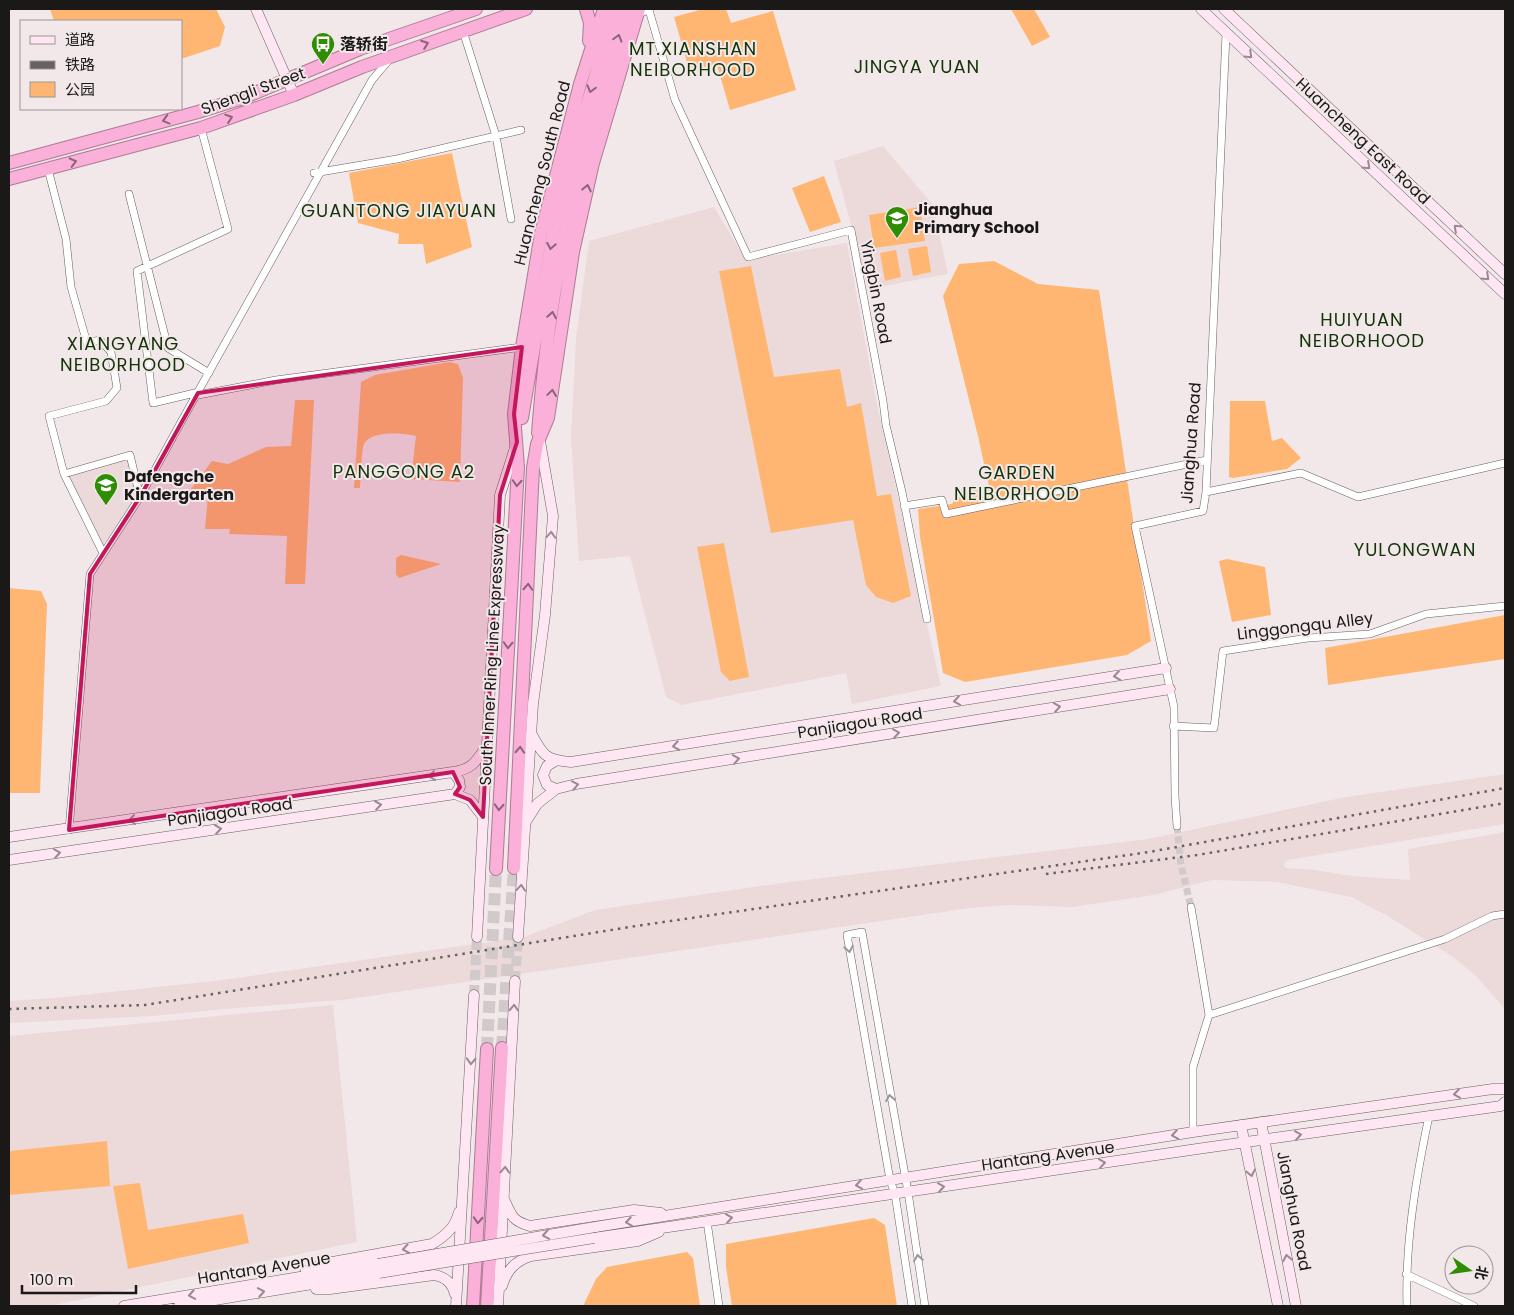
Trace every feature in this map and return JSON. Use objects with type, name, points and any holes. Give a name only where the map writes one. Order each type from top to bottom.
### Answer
[{"type":"highway","points":[[9,163],[198,112],[242,98],[360,50],[476,9]]},
{"type":"highway","name":"Shengli Street","points":[[9,179],[201,128],[294,95],[392,56],[526,9]]},
{"type":"highway","points":[[586,9],[590,23],[588,60]]},
{"type":"highway","name":"Huancheng South Road","points":[[522,347],[541,233],[588,60],[604,9]]},
{"type":"highway","name":"South Inner Ring Line Expressway","points":[[514,868],[533,468],[538,441],[538,362],[554,229],[573,153],[615,9]]},
{"type":"highway","name":"South Inner Ring Line Expressway","points":[[517,442],[538,362],[584,156],[634,11]]},
{"type":"highway","name":"South Inner Ring Line Expressway","points":[[538,441],[548,418],[573,252],[592,163],[634,11]]},
{"type":"highway","name":"South Inner Ring Line Expressway","points":[[496,869],[518,467],[514,414],[522,347]]},
{"type":"highway","points":[[473,1306],[487,1048]]},
{"type":"highway","points":[[487,1306],[502,1048]]},
{"type":"main road","points":[[256,9],[294,95]]},
{"type":"main road","name":"Huancheng East Road","points":[[1201,9],[1505,294]]},
{"type":"main road","name":"Huancheng East Road","points":[[1224,9],[1505,274]]},
{"type":"main road","points":[[518,937],[533,704],[546,615],[553,516],[538,441]]},
{"type":"main road","points":[[477,937],[500,495],[517,442]]},
{"type":"main road","name":"Panjiagou Road","points":[[555,761],[571,762],[1166,668]]},
{"type":"main road","name":"Panjiagou Road","points":[[525,823],[537,804],[556,789],[1170,689]]},
{"type":"main road","points":[[489,696],[506,697]]},
{"type":"main road","points":[[531,733],[542,753],[555,761],[547,766],[544,775],[547,785],[556,789]]},
{"type":"main road","name":"Panjiagou Road","points":[[9,837],[69,830],[466,770],[476,762],[487,747]]},
{"type":"main road","points":[[453,772],[459,780],[460,787],[455,794],[470,800],[483,817]]},
{"type":"main road","name":"Panjiagou Road","points":[[9,860],[455,794]]},
{"type":"main road","points":[[498,1302],[515,981]]},
{"type":"main road","points":[[456,1303],[474,995]]},
{"type":"main road","name":"Hantang Avenue","points":[[124,1306],[378,1269],[594,1233],[674,1215],[1192,1132],[1493,1089],[1505,1089]]},
{"type":"main road","name":"Hantang Avenue","points":[[594,1233],[674,1226],[1501,1106],[1505,1102]]},
{"type":"main road","name":"Jianghua Road","points":[[1261,1122],[1296,1306]]},
{"type":"main road","points":[[1241,1125],[1278,1306]]},
{"type":"main road","points":[[503,1198],[510,1213],[517,1222],[530,1226]]},
{"type":"main road","points":[[283,1284],[327,1263],[432,1244],[445,1236],[456,1221],[463,1199]]},
{"type":"main road","points":[[532,1256],[522,1254],[514,1248],[512,1243],[514,1234],[520,1228],[634,1210],[674,1215]]},
{"type":"main road","points":[[498,1302],[505,1275],[519,1260],[532,1256],[638,1241],[674,1226]]},
{"type":"main road","points":[[432,1244],[441,1246],[446,1252],[446,1261],[441,1270],[434,1275]]},
{"type":"main road","points":[[283,1284],[330,1289],[434,1275],[447,1279],[452,1286],[456,1303]]},
{"type":"main road","name":"Hantang Avenue","points":[[179,1306],[283,1284]]},
{"type":"street","name":"Yingbin Road","points":[[634,11],[649,10],[675,100],[748,257],[851,230],[886,425],[927,618]]},
{"type":"street","points":[[464,31],[496,136],[511,219]]},
{"type":"street","name":"Jianghua Road","points":[[1177,826],[1174,707],[1135,526],[1204,511],[1226,34]]},
{"type":"street","points":[[194,401],[318,172],[372,80],[392,56]]},
{"type":"street","points":[[198,392],[153,403],[137,271],[228,229],[201,128]]},
{"type":"street","points":[[318,172],[397,158],[521,130]]},
{"type":"street","points":[[48,169],[66,239],[71,287],[87,343],[100,340],[111,352],[117,388],[106,401],[49,416],[64,474],[103,553]]},
{"type":"street","points":[[129,194],[168,348],[209,373]]},
{"type":"street","points":[[69,830],[90,574],[140,497],[198,393],[276,380],[522,347]]},
{"type":"street","points":[[64,474],[130,454],[140,497]]},
{"type":"street","points":[[904,506],[942,500],[946,514],[1207,460]]},
{"type":"street","points":[[1206,492],[1301,473],[1358,496],[1505,463]]},
{"type":"street","name":"Linggongqu Alley","points":[[1173,726],[1214,728],[1223,651],[1308,638],[1370,634],[1426,614],[1505,606]]},
{"type":"street","points":[[1191,907],[1209,1015],[1193,1067],[1192,1132]]},
{"type":"street","points":[[1209,1015],[1445,939],[1492,916],[1505,914]]},
{"type":"street","points":[[912,1306],[895,1194],[890,1180],[847,935],[862,932],[908,1192],[925,1306]]},
{"type":"street","points":[[1407,1306],[1406,1274],[1418,1166],[1428,1116]]},
{"type":"street","points":[[707,1221],[719,1306]]},
{"type":"street","points":[[1406,1274],[1474,1306]]},
{"type":"highlighted area","points":[[522,347],[514,414],[517,442],[500,495],[483,817],[470,800],[455,794],[460,787],[453,772],[69,830],[90,574],[140,497],[198,393]]},
{"type":"shaded area","name":"Jianghua Primary School","points":[[883,146],[933,205],[948,274],[868,289],[834,161]]},
{"type":"shaded area","points":[[714,207],[746,260],[847,243],[876,400],[941,686],[852,704],[846,673],[681,705],[666,697],[630,556],[579,561],[571,438],[576,338],[589,241]]},
{"type":"shaded area","name":"Dafengche Kindergarten","points":[[128,459],[137,497],[102,546],[69,476]]},
{"type":"shaded area","points":[[1505,774],[1505,824],[1288,860],[1284,863],[1284,866],[1287,868],[1351,876],[1410,880],[1408,849],[1505,832],[1505,1009],[1476,976],[1453,957],[1386,915],[1351,897],[1277,882],[1212,880],[1154,895],[1072,907],[1009,905],[970,908],[342,1000],[153,1016],[9,1023],[9,1001],[223,980],[524,937],[595,910],[789,882],[1148,839],[1346,797]]},
{"type":"shaded area","points":[[333,1005],[357,1242],[50,1306],[9,1306],[9,1036]]},
{"type":"green space","points":[[50,9],[216,9],[225,27],[220,46],[182,59],[182,20],[54,20]]},
{"type":"green space","points":[[703,9],[726,9],[731,23],[773,11],[796,90],[730,110],[717,65],[690,73],[674,17]]},
{"type":"green space","points":[[1011,9],[1034,9],[1050,37],[1032,46]]},
{"type":"green space","points":[[452,153],[472,247],[426,264],[423,244],[398,244],[399,234],[358,223],[349,173]]},
{"type":"green space","points":[[824,176],[841,222],[810,232],[792,188]]},
{"type":"green space","points":[[920,207],[925,241],[874,248],[869,215]]},
{"type":"green space","points":[[927,246],[931,272],[913,276],[908,249]]},
{"type":"green space","points":[[896,250],[901,277],[885,281],[880,253]]},
{"type":"green space","points":[[994,261],[1038,284],[1099,290],[1151,641],[1127,655],[965,682],[943,673],[920,537],[918,509],[952,504],[958,494],[989,487],[943,296],[959,264]]},
{"type":"green space","points":[[751,266],[774,377],[840,369],[847,407],[861,403],[877,496],[891,494],[911,596],[893,603],[876,597],[866,585],[853,520],[771,533],[719,271]]},
{"type":"green space","points":[[449,362],[458,364],[463,378],[460,482],[411,479],[416,436],[388,434],[373,436],[364,444],[360,488],[354,488],[361,382],[375,375]]},
{"type":"green space","points":[[295,400],[314,400],[305,584],[285,584],[287,536],[229,534],[230,529],[205,529],[208,495],[188,493],[212,461],[228,464],[266,447],[291,446]]},
{"type":"green space","points":[[1230,401],[1265,401],[1272,441],[1282,438],[1301,458],[1287,469],[1233,478],[1229,477]]},
{"type":"green space","points":[[724,543],[749,677],[730,681],[721,672],[697,547]]},
{"type":"green space","points":[[401,555],[441,564],[399,578],[396,574],[396,558]]},
{"type":"green space","points":[[1227,559],[1265,567],[1271,615],[1232,622],[1219,561]]},
{"type":"green space","points":[[9,588],[41,591],[47,604],[40,793],[9,793]]},
{"type":"green space","points":[[1505,615],[1505,659],[1328,685],[1325,648]]},
{"type":"green space","points":[[107,1141],[110,1186],[9,1195],[9,1151]]},
{"type":"green space","points":[[140,1183],[148,1230],[243,1214],[249,1243],[128,1269],[113,1186]]},
{"type":"green space","points":[[874,1218],[885,1225],[897,1306],[732,1306],[726,1267],[726,1244]]},
{"type":"green space","points":[[687,1252],[693,1258],[700,1306],[583,1306],[596,1279],[607,1267]]},
{"type":"tunnel","points":[[1177,826],[1181,865],[1191,907]]},
{"type":"tunnel","points":[[502,1048],[514,868]]},
{"type":"tunnel","points":[[487,1049],[496,869]]},
{"type":"tunnel","points":[[474,995],[477,937]]},
{"type":"tunnel","points":[[515,981],[518,937]]},
{"type":"railway","points":[[9,1009],[145,1005],[636,926],[1149,852],[1505,788]]},
{"type":"railway","points":[[1046,874],[1197,855],[1505,803]]},
{"type":"place","name":"落轿街","points":[[323,65]]},
{"type":"place","name":"Jianghua Primary School","points":[[897,239]]},
{"type":"place","name":"Dafengche Kindergarten","points":[[106,506]]},
{"type":"district","name":"MT.XIANSHAN NEIBORHOOD","points":[[693,58]]},
{"type":"district","name":"JINGYA YUAN","points":[[917,66]]},
{"type":"district","name":"GUANTONG JIAYUAN","points":[[399,210]]},
{"type":"district","name":"HUIYUAN NEIBORHOOD","points":[[1362,329]]},
{"type":"district","name":"XIANGYANG NEIBORHOOD","points":[[123,353]]},
{"type":"district","name":"PANGGONG A2","points":[[404,471]]},
{"type":"district","name":"GARDEN NEIBORHOOD","points":[[1017,482]]},
{"type":"district","name":"YULONGWAN","points":[[1415,549]]}]
